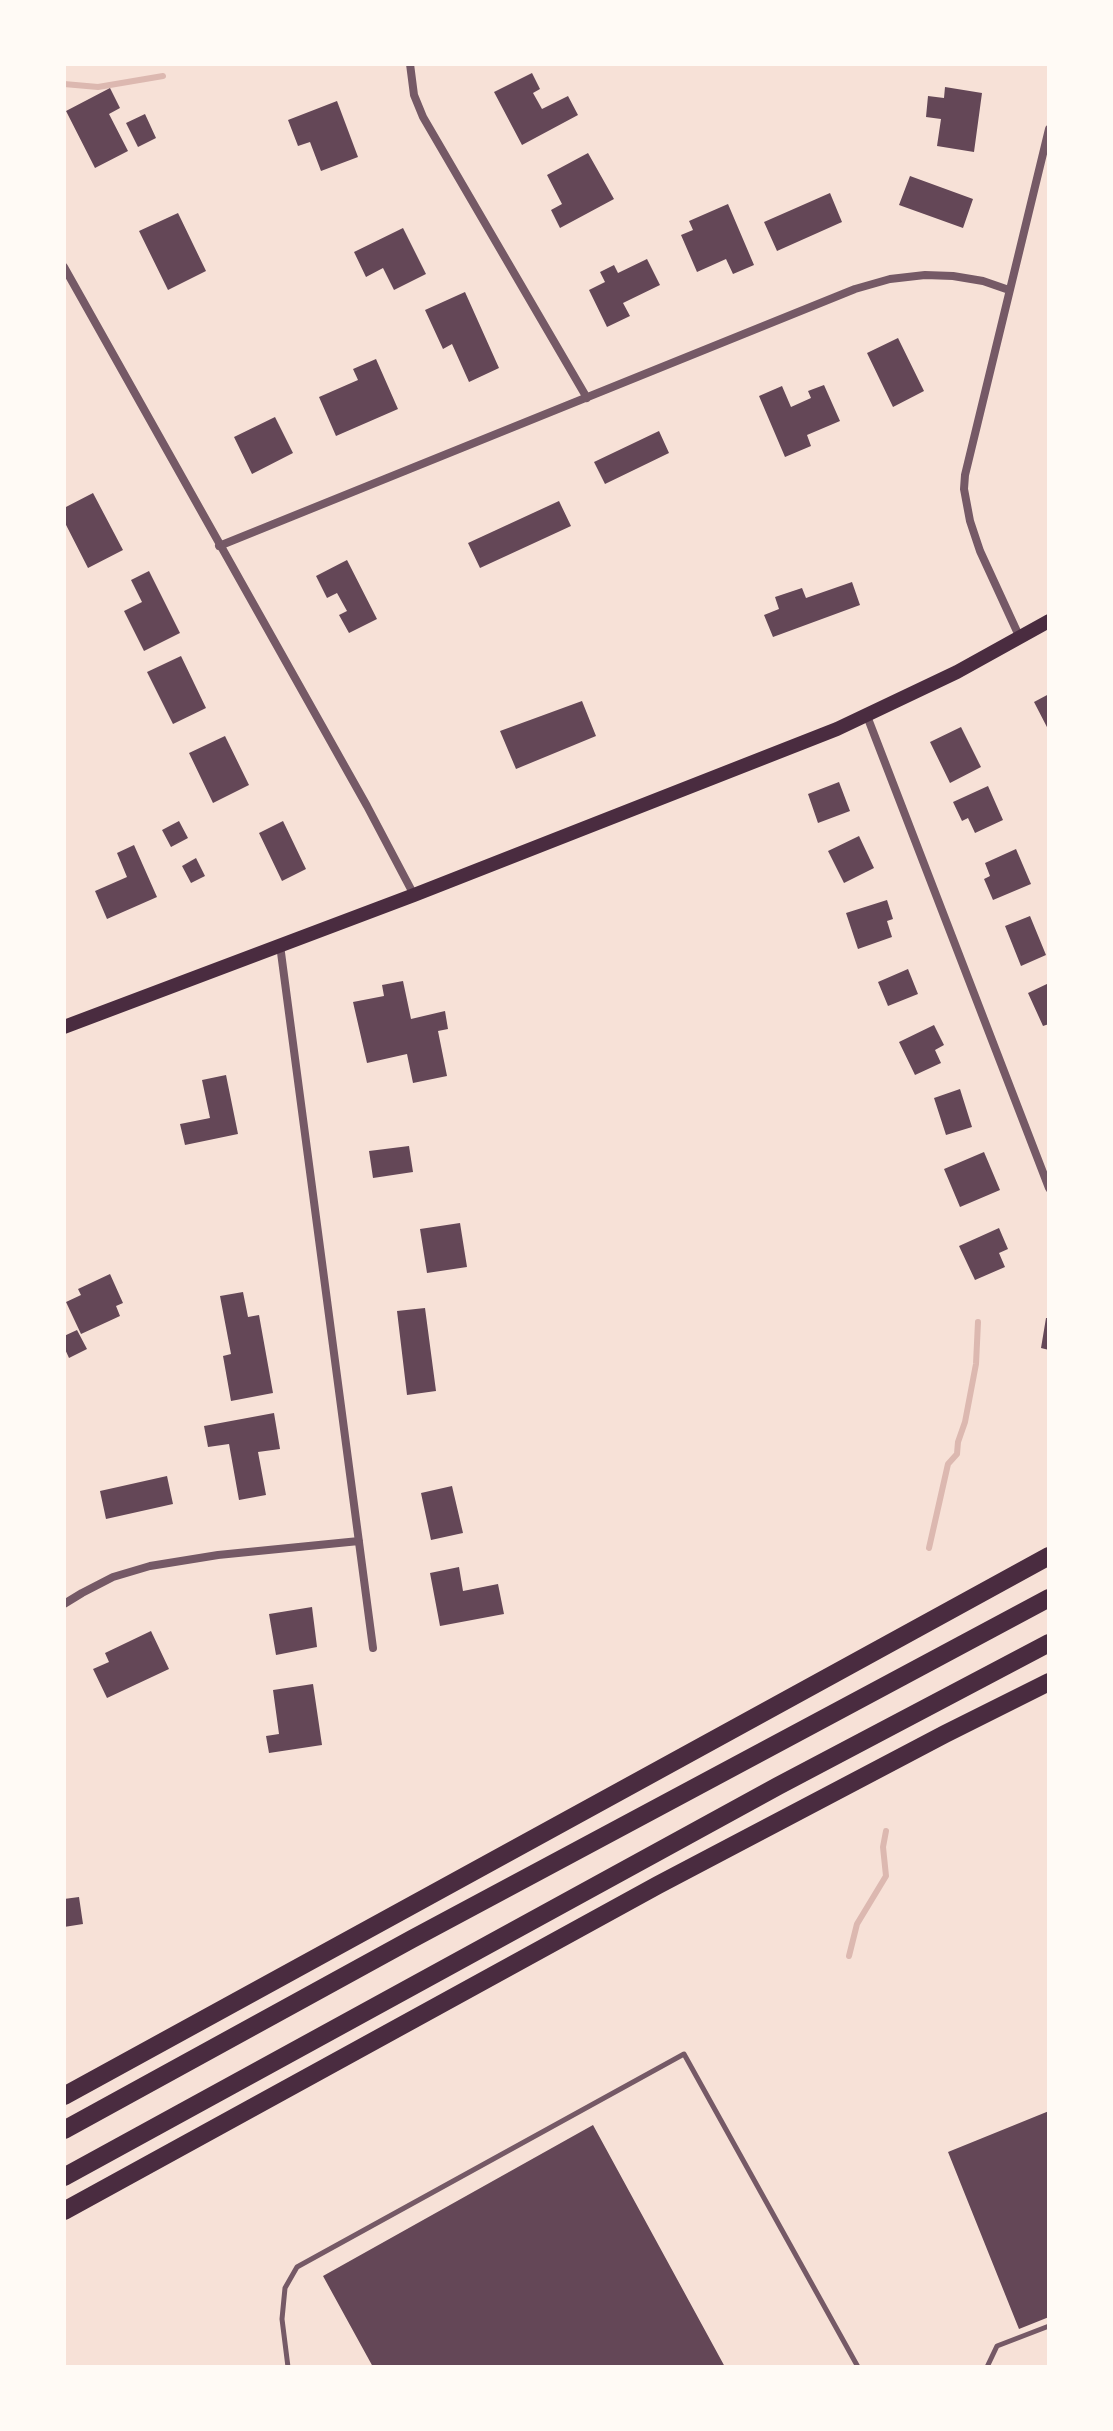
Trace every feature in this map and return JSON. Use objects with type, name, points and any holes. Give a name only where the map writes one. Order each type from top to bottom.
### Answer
[{"type":"highway","points":[[64,2096],[1049,1556]]},
{"type":"highway","points":[[64,2130],[412,1939],[1049,1598]]},
{"type":"highway","points":[[64,2177],[778,1786],[1049,1643]]},
{"type":"highway","points":[[64,2211],[658,1885],[1049,1682]]},
{"type":"main road","points":[[64,1027],[414,895],[867,716],[1049,621]]},
{"type":"street","points":[[410,64],[414,95],[423,117],[587,398]]},
{"type":"street","points":[[1020,638],[980,551],[964,489],[1049,129]]},
{"type":"street","points":[[64,267],[414,895]]},
{"type":"street","points":[[219,546],[855,289],[890,279],[925,275],[983,281],[1009,290]]},
{"type":"street","points":[[867,716],[1049,1188]]},
{"type":"street","points":[[280,945],[373,1648]]},
{"type":"street","points":[[64,1604],[113,1577],[150,1566],[218,1555],[359,1541]]},
{"type":"lane","points":[[288,2367],[283,2303],[285,2288],[297,2267],[684,2054],[858,2367]]},
{"type":"lane","points":[[987,2367],[997,2346],[1049,2326]]},
{"type":"building","points":[[532,73],[540,89],[533,93],[542,109],[568,96],[578,115],[522,145],[494,92]]},
{"type":"building","points":[[945,87],[982,93],[974,152],[937,146],[941,119],[926,117],[928,96],[944,98]]},
{"type":"building","points":[[110,88],[120,108],[109,114],[128,151],[95,168],[66,111]]},
{"type":"building","points":[[337,101],[358,157],[321,171],[310,142],[298,146],[288,120]]},
{"type":"building","points":[[145,114],[156,138],[138,147],[126,123]]},
{"type":"building","points":[[588,153],[614,199],[560,228],[551,210],[562,204],[547,175]]},
{"type":"building","points":[[910,176],[973,199],[963,228],[899,205]]},
{"type":"building","points":[[830,193],[842,222],[777,251],[764,222]]},
{"type":"building","points":[[728,204],[754,265],[733,274],[726,259],[697,272],[681,235],[693,230],[689,221]]},
{"type":"building","points":[[178,213],[206,271],[168,290],[139,231]]},
{"type":"building","points":[[403,228],[426,274],[394,290],[383,268],[366,277],[354,252]]},
{"type":"building","points":[[647,259],[660,285],[623,303],[630,316],[607,327],[589,290],[605,282],[600,272],[614,265],[618,273]]},
{"type":"building","points":[[465,292],[499,368],[469,382],[452,344],[443,349],[425,310]]},
{"type":"building","points":[[898,338],[924,391],[893,407],[867,353]]},
{"type":"building","points":[[376,359],[398,409],[336,436],[319,397],[358,380],[353,369]]},
{"type":"building","points":[[824,385],[840,421],[807,435],[811,446],[785,457],[759,396],[782,386],[791,407],[811,398],[808,391]]},
{"type":"building","points":[[275,417],[293,453],[252,474],[234,437]]},
{"type":"building","points":[[659,431],[669,453],[605,484],[594,462]]},
{"type":"building","points":[[93,493],[123,550],[88,568],[64,521],[64,508]]},
{"type":"building","points":[[559,501],[571,526],[480,568],[468,543]]},
{"type":"building","points":[[347,560],[377,619],[349,633],[339,615],[347,611],[337,593],[327,598],[316,576]]},
{"type":"building","points":[[149,571],[180,633],[144,651],[124,611],[142,602],[131,580]]},
{"type":"building","points":[[852,582],[860,605],[773,637],[764,615],[779,609],[775,597],[802,588],[806,598]]},
{"type":"building","points":[[181,656],[206,708],[173,724],[147,672]]},
{"type":"building","points":[[1049,694],[1049,731],[1034,702]]},
{"type":"building","points":[[582,701],[596,736],[516,769],[500,731]]},
{"type":"building","points":[[961,727],[981,767],[950,783],[930,742]]},
{"type":"building","points":[[225,736],[249,785],[213,803],[189,753]]},
{"type":"building","points":[[839,782],[850,811],[818,823],[808,794]]},
{"type":"building","points":[[988,786],[1003,820],[975,833],[968,818],[962,821],[953,802]]},
{"type":"building","points":[[179,821],[188,838],[171,847],[162,830]]},
{"type":"building","points":[[283,821],[306,869],[282,881],[259,833]]},
{"type":"building","points":[[859,836],[874,868],[844,883],[828,851]]},
{"type":"building","points":[[134,845],[157,897],[107,919],[95,891],[127,877],[117,853]]},
{"type":"building","points":[[1016,849],[1031,884],[993,900],[984,879],[990,876],[985,863]]},
{"type":"building","points":[[196,858],[205,876],[191,883],[182,866]]},
{"type":"building","points":[[887,900],[893,919],[887,921],[892,937],[858,949],[846,913]]},
{"type":"building","points":[[1030,916],[1046,955],[1021,966],[1005,926]]},
{"type":"building","points":[[908,969],[918,994],[888,1006],[878,982]]},
{"type":"building","points":[[403,981],[411,1019],[445,1011],[448,1029],[438,1031],[447,1076],[413,1083],[407,1054],[367,1063],[353,1002],[384,996],[382,985]]},
{"type":"building","points":[[1049,983],[1049,1024],[1043,1026],[1028,993]]},
{"type":"building","points":[[934,1025],[944,1045],[935,1050],[941,1063],[915,1075],[899,1042]]},
{"type":"building","points":[[226,1075],[238,1134],[185,1145],[180,1124],[210,1118],[202,1080]]},
{"type":"building","points":[[960,1089],[972,1127],[946,1135],[934,1098]]},
{"type":"building","points":[[409,1146],[413,1172],[373,1178],[369,1151]]},
{"type":"building","points":[[984,1152],[1000,1190],[960,1207],[944,1169]]},
{"type":"building","points":[[460,1223],[467,1267],[427,1273],[420,1229]]},
{"type":"building","points":[[999,1228],[1008,1249],[999,1253],[1005,1267],[975,1280],[959,1246]]},
{"type":"building","points":[[110,1274],[123,1303],[116,1306],[120,1316],[81,1334],[66,1302],[81,1295],[78,1289]]},
{"type":"building","points":[[243,1292],[248,1317],[259,1315],[273,1393],[231,1401],[223,1356],[231,1354],[220,1296]]},
{"type":"building","points":[[425,1308],[436,1391],[407,1395],[397,1311]]},
{"type":"building","points":[[1046,1318],[1049,1318],[1049,1350],[1041,1348]]},
{"type":"building","points":[[77,1330],[87,1349],[69,1358],[64,1347],[64,1336]]},
{"type":"building","points":[[274,1413],[280,1449],[258,1452],[266,1495],[239,1500],[229,1444],[208,1447],[204,1426]]},
{"type":"building","points":[[167,1476],[173,1504],[106,1519],[100,1491]]},
{"type":"building","points":[[452,1486],[463,1533],[431,1540],[421,1493]]},
{"type":"building","points":[[459,1567],[463,1591],[498,1584],[504,1614],[440,1626],[430,1573]]},
{"type":"building","points":[[312,1607],[317,1647],[276,1655],[269,1614]]},
{"type":"building","points":[[151,1631],[169,1669],[107,1698],[93,1669],[109,1662],[105,1653]]},
{"type":"building","points":[[313,1684],[322,1745],[269,1753],[266,1736],[279,1734],[273,1690]]},
{"type":"building","points":[[79,1897],[83,1924],[64,1927],[64,1899]]},
{"type":"building","points":[[1049,2111],[1049,2317],[1019,2329],[948,2152]]},
{"type":"building","points":[[593,2125],[725,2367],[373,2367],[323,2276]]},
{"type":"waterway","points":[[64,84],[98,87],[163,76]]},
{"type":"waterway","points":[[929,1548],[948,1464],[957,1454],[965,1422],[976,1364],[978,1322]]},
{"type":"waterway","points":[[849,1956],[857,1924],[886,1876],[883,1847],[886,1831]]}]
